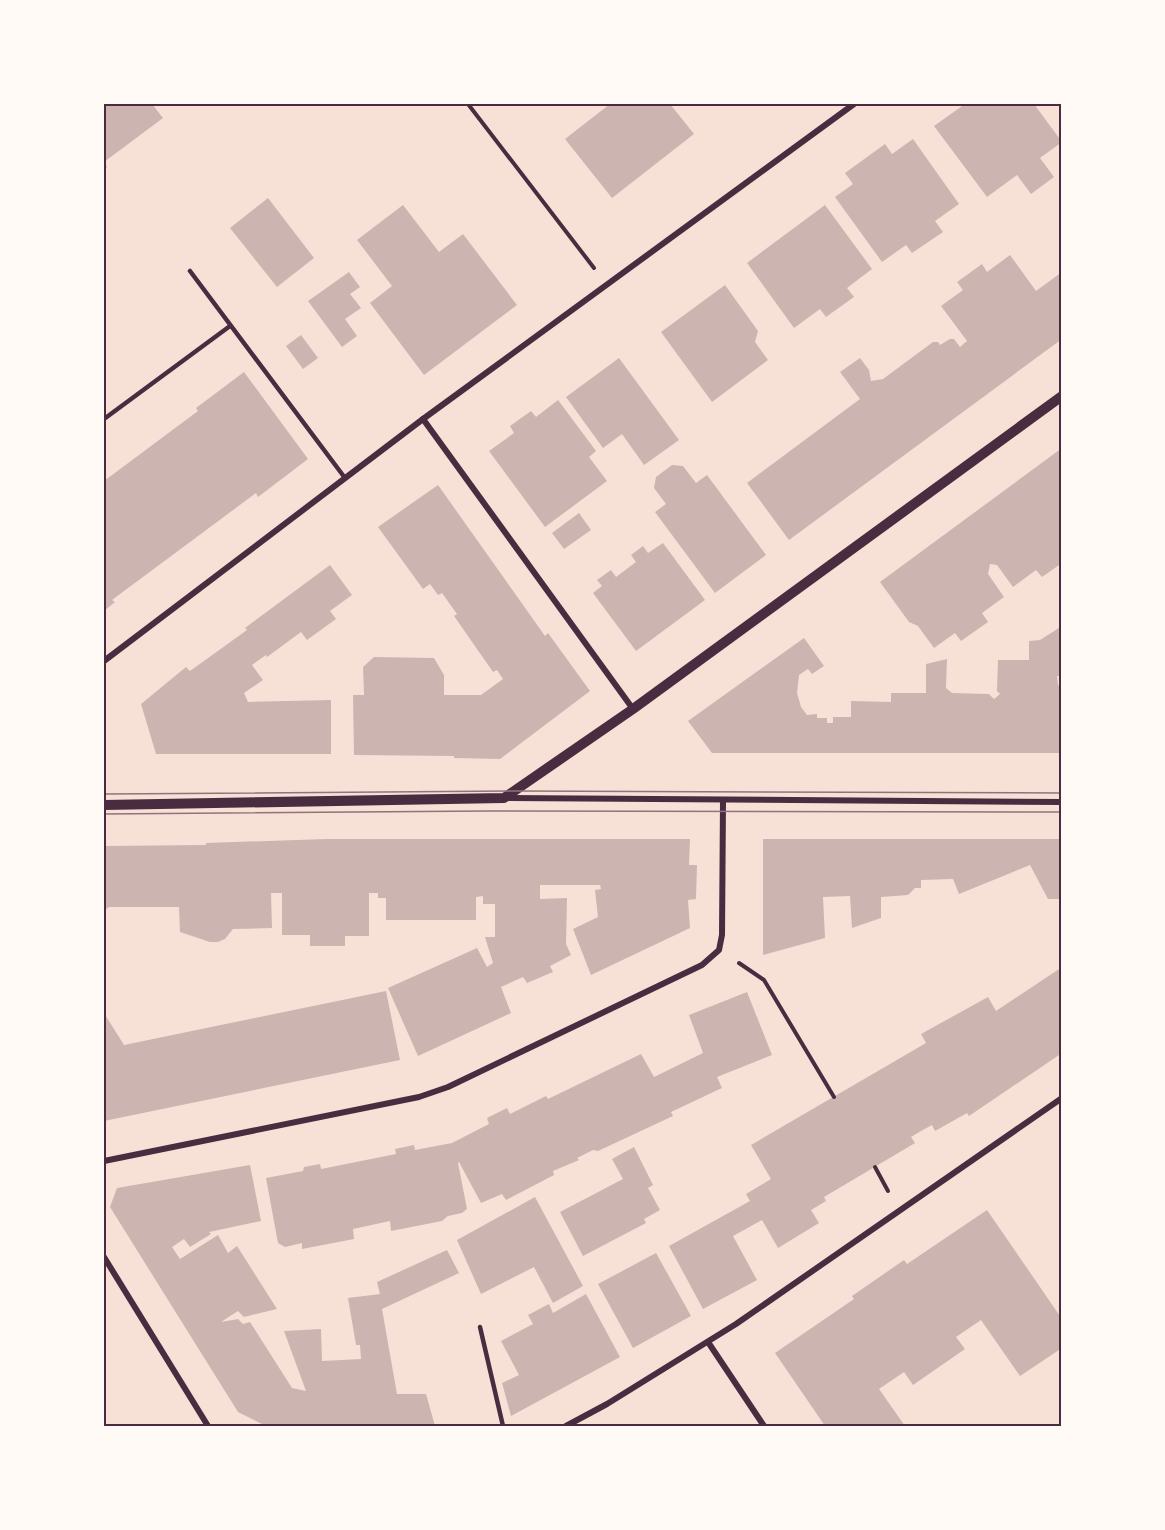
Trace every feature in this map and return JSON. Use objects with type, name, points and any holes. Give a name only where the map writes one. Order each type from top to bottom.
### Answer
[{"type":"street","points":[[104,661],[423,419],[854,104]]},
{"type":"street","points":[[504,798],[633,709],[1062,396]]},
{"type":"street","points":[[423,419],[633,709]]},
{"type":"street","points":[[104,805],[504,798],[1062,802]]},
{"type":"street","points":[[104,1161],[390,1104],[448,1087],[702,965],[718,950],[722,935],[723,801]]},
{"type":"street","points":[[566,1426],[607,1404],[736,1324],[1062,1098]]},
{"type":"street","points":[[104,1257],[208,1426]]},
{"type":"street","points":[[708,1342],[764,1426]]},
{"type":"lane","points":[[190,271],[345,478]]},
{"type":"lane","points":[[104,419],[230,326]]},
{"type":"lane","points":[[480,1327],[503,1426]]},
{"type":"path","points":[[468,104],[607,285]]},
{"type":"path","points":[[718,950],[764,980],[834,1097]]},
{"type":"building","points":[[104,104],[152,104],[163,118],[104,162]]},
{"type":"building","points":[[610,104],[670,104],[694,134],[612,198],[565,139]]},
{"type":"building","points":[[965,104],[1034,104],[1062,142],[1040,158],[1054,177],[1031,194],[1017,175],[987,197],[934,126]]},
{"type":"building","points":[[913,139],[959,204],[935,221],[943,232],[912,253],[906,245],[882,262],[835,197],[853,184],[845,173],[885,144],[892,154]]},
{"type":"building","points":[[268,198],[314,258],[277,287],[230,228]]},
{"type":"building","points":[[403,205],[439,252],[463,234],[517,305],[424,375],[370,303],[392,286],[357,240]]},
{"type":"building","points":[[825,205],[872,269],[847,288],[854,297],[826,317],[820,309],[794,328],[747,263]]},
{"type":"building","points":[[1010,255],[1036,291],[1062,272],[1062,339],[789,540],[747,483],[860,399],[840,372],[860,358],[869,370],[871,381],[883,379],[933,342],[938,342],[940,345],[954,339],[960,347],[967,341],[941,306],[963,290],[957,282],[982,264],[987,272]]},
{"type":"building","points":[[349,272],[360,287],[350,294],[361,308],[345,319],[357,336],[342,347],[308,301]]},
{"type":"building","points":[[725,285],[758,331],[755,342],[768,360],[712,402],[661,332]]},
{"type":"building","points":[[301,335],[318,358],[303,369],[286,346]]},
{"type":"building","points":[[619,358],[679,440],[644,465],[622,434],[603,448],[566,397]]},
{"type":"building","points":[[244,372],[308,459],[258,497],[256,493],[112,600],[115,602],[104,611],[104,481],[198,411],[196,408]]},
{"type":"building","points":[[558,400],[596,451],[589,457],[607,481],[545,527],[489,451],[514,433],[510,426],[531,411],[536,417]]},
{"type":"building","points":[[1062,448],[1062,551],[1060,552],[1062,563],[1042,577],[1036,570],[1013,587],[997,565],[990,564],[988,574],[1004,597],[982,613],[988,622],[961,641],[955,633],[934,648],[918,626],[909,622],[880,582]]},
{"type":"building","points":[[672,465],[683,466],[696,483],[707,475],[766,555],[715,593],[655,512],[666,504],[654,488],[656,477]]},
{"type":"building","points":[[438,485],[545,636],[548,633],[590,691],[500,759],[354,755],[353,695],[364,695],[363,667],[374,657],[434,658],[444,675],[444,695],[481,695],[503,679],[497,670],[493,672],[454,616],[457,614],[442,593],[438,595],[430,584],[423,589],[378,527]]},
{"type":"building","points":[[579,513],[591,530],[564,549],[552,533]]},
{"type":"building","points":[[663,543],[705,600],[636,651],[593,593],[602,586],[597,580],[611,570],[616,577],[636,562],[631,555],[643,546],[648,553]]},
{"type":"building","points":[[330,565],[352,595],[330,611],[336,619],[307,640],[301,632],[252,665],[263,680],[244,693],[248,702],[331,700],[331,754],[156,754],[141,704],[186,667],[190,671],[247,630],[245,628]]},
{"type":"building","points":[[1062,626],[1062,676],[1057,676],[1058,685],[1062,689],[1062,753],[712,753],[688,721],[804,638],[824,666],[812,674],[808,669],[799,675],[797,693],[801,707],[807,715],[817,714],[817,718],[827,718],[827,723],[833,723],[833,717],[851,717],[851,701],[891,702],[891,693],[926,693],[926,664],[947,659],[946,688],[952,693],[989,694],[994,699],[1000,694],[997,691],[998,660],[1029,660],[1029,641],[1040,640]]},
{"type":"building","points":[[326,839],[690,839],[689,865],[697,865],[696,899],[688,900],[690,928],[591,975],[573,929],[598,917],[595,890],[601,889],[600,885],[540,885],[540,899],[567,898],[566,944],[571,955],[550,966],[553,972],[527,983],[523,977],[501,987],[511,1013],[418,1056],[388,988],[477,948],[487,967],[493,963],[485,937],[495,937],[495,904],[483,904],[483,896],[476,897],[476,920],[386,920],[386,898],[378,898],[378,893],[369,893],[369,936],[345,936],[345,946],[310,946],[310,935],[282,935],[282,893],[271,893],[272,928],[233,929],[225,939],[218,942],[210,942],[180,932],[179,907],[109,907],[104,911],[104,846],[206,845],[206,843]]},
{"type":"building","points":[[763,839],[1062,839],[1062,899],[1048,899],[1030,865],[959,894],[953,879],[921,880],[921,888],[915,888],[908,895],[881,897],[881,918],[852,928],[850,896],[823,897],[825,938],[763,955]]},
{"type":"building","points":[[1062,967],[1062,1053],[969,1116],[967,1113],[935,1131],[932,1125],[911,1137],[915,1143],[824,1197],[826,1201],[811,1210],[819,1223],[778,1248],[762,1220],[733,1236],[757,1280],[703,1309],[669,1246],[750,1201],[746,1194],[771,1179],[751,1145],[926,1043],[921,1034],[988,997],[996,1011]]},
{"type":"building","points":[[386,991],[400,1060],[104,1121],[104,1013],[124,1045]]},
{"type":"building","points":[[747,992],[772,1055],[717,1077],[722,1088],[671,1112],[673,1116],[598,1151],[593,1150],[577,1158],[579,1160],[553,1171],[554,1175],[506,1200],[502,1194],[481,1203],[459,1162],[467,1209],[462,1213],[448,1216],[442,1221],[391,1231],[390,1221],[353,1229],[354,1239],[302,1249],[302,1243],[285,1247],[278,1243],[266,1178],[303,1171],[304,1167],[320,1164],[321,1169],[396,1154],[395,1149],[414,1145],[415,1150],[452,1143],[489,1124],[487,1118],[507,1108],[510,1114],[546,1096],[548,1099],[641,1054],[654,1077],[703,1053],[689,1015]]},
{"type":"building","points":[[634,1147],[653,1185],[648,1188],[660,1210],[644,1219],[646,1223],[583,1256],[560,1212],[623,1179],[612,1159]]},
{"type":"building","points":[[250,1165],[261,1221],[209,1232],[211,1234],[190,1247],[184,1239],[172,1247],[180,1259],[218,1235],[228,1253],[237,1246],[277,1309],[244,1317],[238,1311],[221,1322],[238,1319],[243,1324],[250,1322],[292,1388],[306,1391],[284,1331],[321,1329],[322,1361],[361,1359],[360,1345],[356,1345],[348,1298],[380,1294],[377,1282],[447,1250],[459,1273],[382,1309],[397,1394],[426,1394],[435,1426],[266,1426],[238,1412],[110,1207],[117,1188]]},
{"type":"building","points":[[535,1197],[583,1286],[553,1303],[534,1267],[481,1294],[457,1240]]},
{"type":"building","points":[[987,1210],[1062,1319],[1062,1348],[1020,1376],[981,1320],[956,1337],[965,1349],[913,1385],[904,1372],[879,1389],[905,1426],[825,1426],[775,1353],[854,1299],[852,1296],[904,1260],[907,1264]]},
{"type":"building","points":[[656,1253],[691,1316],[633,1348],[598,1284]]},
{"type":"building","points":[[586,1294],[620,1357],[511,1416],[502,1383],[519,1375],[501,1341],[533,1324],[528,1315],[549,1304],[553,1313]]},
{"type":"tram line","points":[[104,794],[516,791],[1062,793]]},
{"type":"tram line","points":[[104,814],[488,811],[1062,812]]}]
